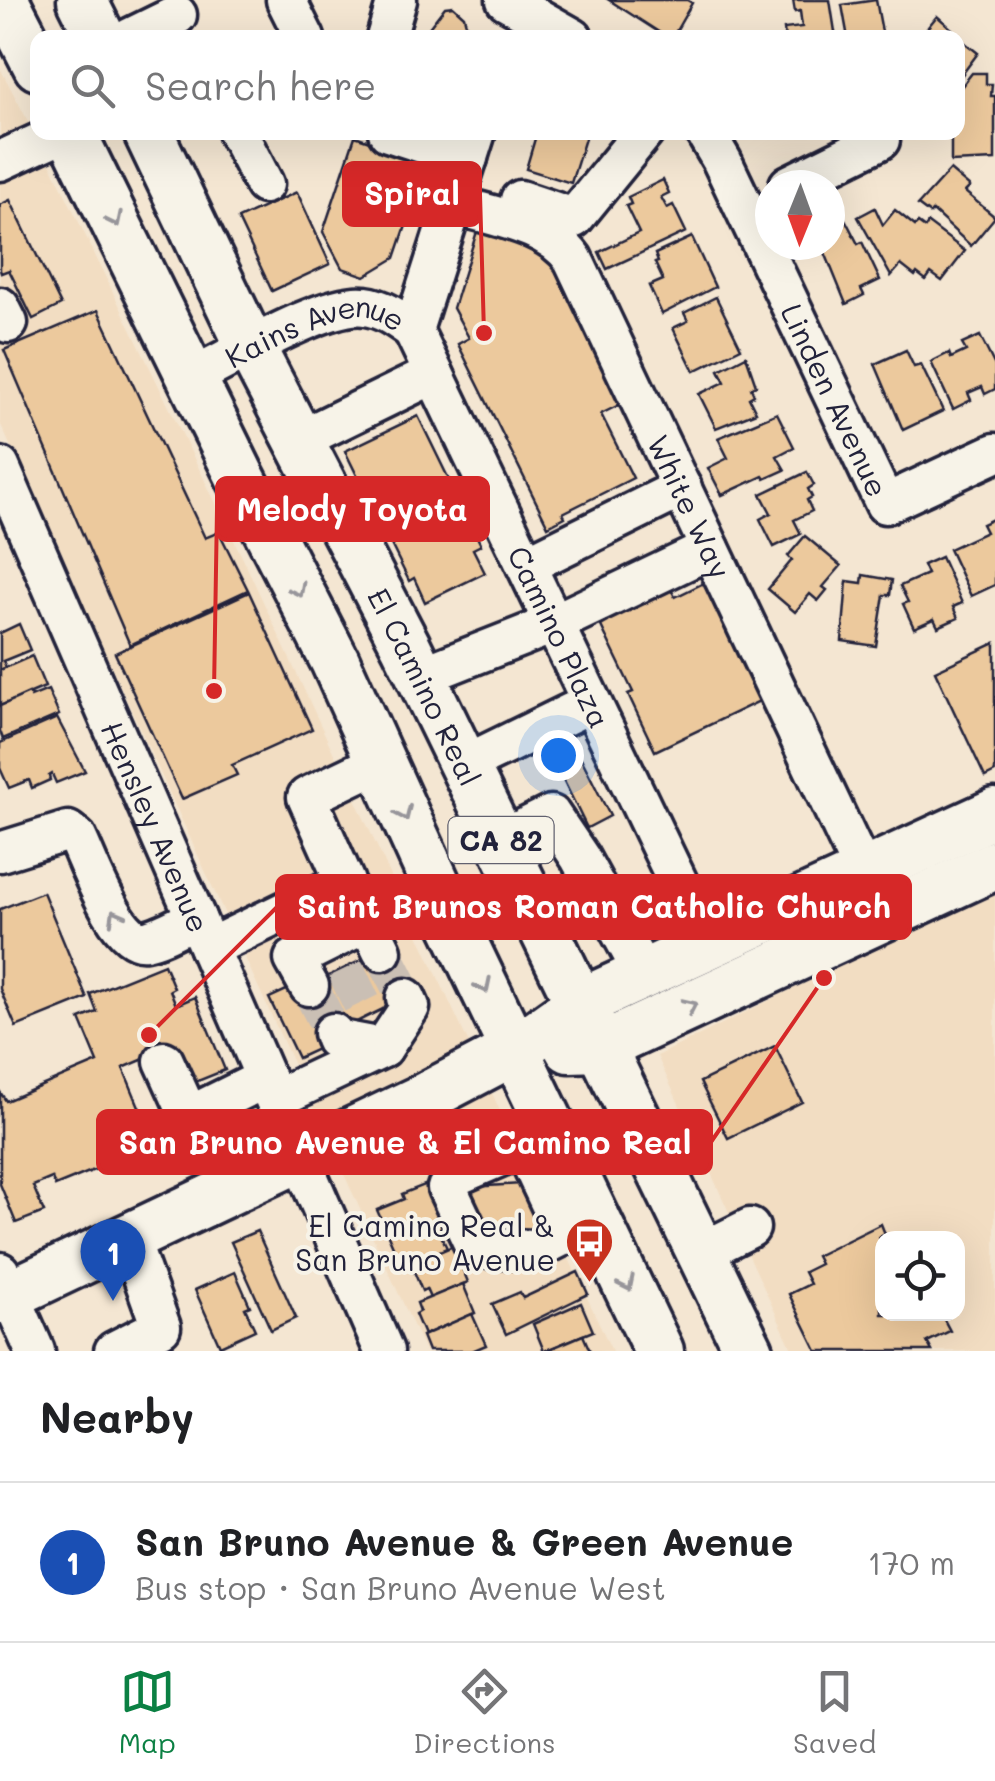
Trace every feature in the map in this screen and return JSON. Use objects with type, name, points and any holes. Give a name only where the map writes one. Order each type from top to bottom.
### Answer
[{"type":"main road","points":[[4,0],[30,50]]},
{"type":"main road","points":[[82,0],[97,30]]},
{"type":"main road","name":"CA 82","points":[[76,140],[335,662],[515,1050],[539,1140],[580,1227],[659,1351]]},
{"type":"main road","name":"El Camino Real","points":[[152,140],[298,440],[421,676],[749,1351]]},
{"type":"main road","points":[[3,1289],[130,1238],[418,1101],[515,1050],[581,1003],[995,813]]},
{"type":"main road","points":[[515,1050],[601,1047],[995,865]]},
{"type":"street","points":[[388,30],[397,0]]},
{"type":"street","points":[[518,12],[556,30]]},
{"type":"street","points":[[149,30],[178,18]]},
{"type":"street","points":[[0,162],[47,140]]},
{"type":"street","points":[[241,140],[264,184]]},
{"type":"street","name":"White Way","points":[[405,140],[464,168],[562,245],[572,258],[864,874]]},
{"type":"street","points":[[464,168],[574,218],[637,140]]},
{"type":"street","name":"Linden Avenue","points":[[711,140],[755,198]]},
{"type":"street","points":[[819,170],[880,140]]},
{"type":"street","name":"Kains Avenue","points":[[192,378],[335,308],[364,306],[390,314],[413,330],[464,168]]},
{"type":"street","name":"Linden Avenue","points":[[782,260],[885,504],[995,453]]},
{"type":"street","name":"Camino Plaza","points":[[413,330],[707,944]]},
{"type":"street","points":[[298,440],[434,374]]},
{"type":"street","name":"Hensley Avenue","points":[[0,467],[384,1351]]},
{"type":"street","points":[[526,565],[682,488]]},
{"type":"street","points":[[421,676],[554,624],[710,549]]},
{"type":"street","points":[[464,765],[592,703]]},
{"type":"street","points":[[0,852],[68,831],[78,838],[119,926],[132,938],[142,941],[203,933],[344,882],[307,797],[380,762]]},
{"type":"street","points":[[501,840],[551,815],[580,858],[644,974]]},
{"type":"street","points":[[309,986],[294,959],[339,955],[375,937],[438,888]]},
{"type":"street","points":[[164,1061],[189,1116],[271,1089],[376,1032],[410,1007],[406,998]]},
{"type":"street","points":[[332,1033],[336,1039],[376,1032]]},
{"type":"street","points":[[418,1101],[458,1175]]},
{"type":"street","points":[[539,1140],[458,1175],[447,1188],[473,1242],[481,1248],[535,1250],[580,1227]]},
{"type":"street","points":[[702,1252],[750,1228]]},
{"type":"street","points":[[114,1351],[161,1327],[130,1238]]},
{"type":"street","points":[[3,1289],[34,1351]]},
{"type":"shaded area","points":[[0,68],[30,125],[30,140],[38,140],[52,167],[247,567],[612,1351],[425,1351],[0,423]]},
{"type":"shaded area","points":[[995,889],[995,1351],[793,1351],[657,1056]]},
{"type":"building","points":[[609,0],[692,3],[677,30],[656,30]]},
{"type":"building","points":[[793,0],[830,0],[835,30],[784,30],[802,27],[800,11],[795,12]]},
{"type":"building","points":[[876,0],[882,30],[847,30],[842,5]]},
{"type":"building","points":[[453,6],[464,16],[464,30],[427,30],[445,7]]},
{"type":"building","points":[[937,16],[952,29],[952,30],[926,30]]},
{"type":"building","points":[[965,43],[978,53],[965,71]]},
{"type":"building","points":[[972,73],[986,73],[986,84],[992,84],[995,160],[951,162],[951,140],[965,140],[965,82]]},
{"type":"building","points":[[354,140],[367,140],[428,161],[395,258],[365,276],[342,268],[323,232]]},
{"type":"building","points":[[535,140],[584,140],[571,183],[526,169]]},
{"type":"building","points":[[950,170],[970,187],[965,192],[995,217],[971,246],[933,211],[930,214],[918,205]]},
{"type":"building","points":[[663,180],[669,193],[661,197],[667,208],[673,205],[686,232],[607,269],[599,252],[639,233],[626,206],[631,204],[628,197]]},
{"type":"building","points":[[297,192],[330,264],[272,291],[238,219]]},
{"type":"building","points":[[10,200],[61,305],[33,319],[9,270],[0,270],[0,205]]},
{"type":"building","points":[[875,208],[883,225],[895,210],[915,226],[918,223],[925,228],[928,223],[965,251],[942,281],[931,273],[926,280],[917,273],[915,276],[901,265],[891,276],[858,217]]},
{"type":"building","points":[[845,219],[858,244],[862,242],[880,280],[861,289],[864,295],[846,304],[828,260],[845,260]]},
{"type":"building","points":[[479,225],[552,249],[625,402],[601,414],[633,478],[563,513],[565,517],[548,526],[458,344],[469,338],[453,308]]},
{"type":"building","points":[[692,237],[715,287],[662,314],[649,286],[663,280],[655,254]]},
{"type":"building","points":[[716,297],[741,348],[694,371],[673,328],[688,321],[684,313]]},
{"type":"building","points":[[98,310],[205,538],[219,532],[248,590],[130,645],[4,350]]},
{"type":"building","points":[[980,336],[995,366],[995,389],[985,394],[982,387],[968,393],[971,400],[953,409],[931,362],[949,353],[951,358],[966,351],[962,344]]},
{"type":"building","points":[[906,350],[914,367],[921,365],[943,411],[903,430],[875,364]]},
{"type":"building","points":[[746,356],[756,385],[749,398],[756,412],[716,428],[699,394],[725,382],[719,370]]},
{"type":"building","points":[[777,413],[794,447],[777,456],[785,470],[722,495],[708,468],[728,458],[718,438]]},
{"type":"building","points":[[418,416],[481,545],[473,549],[485,573],[425,602],[414,578],[409,581],[345,451]]},
{"type":"building","points":[[807,472],[814,485],[808,489],[812,497],[807,500],[812,511],[794,520],[801,534],[774,547],[760,519],[771,513],[761,494]]},
{"type":"building","points":[[995,518],[995,585],[971,596],[949,549],[986,532],[982,524]]},
{"type":"building","points":[[805,536],[841,566],[823,587],[827,590],[818,601],[810,594],[795,612],[768,589],[792,560],[788,556]]},
{"type":"building","points":[[941,557],[962,603],[953,607],[958,618],[938,627],[934,619],[914,628],[900,586],[927,574],[923,565]]},
{"type":"building","points":[[863,575],[892,580],[890,595],[884,595],[876,646],[842,641],[847,581],[862,583]]},
{"type":"building","points":[[666,579],[675,597],[708,581],[766,698],[655,751],[628,694],[633,692],[601,626],[608,622],[602,610]]},
{"type":"building","points":[[249,592],[312,729],[232,765],[237,775],[182,799],[115,653]]},
{"type":"building","points":[[19,624],[30,650],[3,661],[6,667],[0,670],[0,633]]},
{"type":"building","points":[[995,643],[995,772],[985,777],[935,671]]},
{"type":"building","points":[[32,656],[45,687],[0,706],[0,670]]},
{"type":"building","points":[[48,690],[59,715],[3,739],[0,706],[29,693],[31,697]]},
{"type":"building","points":[[57,718],[85,771],[56,783],[52,774],[50,780],[32,788],[29,780],[9,788],[0,768],[0,743]]},
{"type":"building","points":[[581,758],[610,816],[587,828],[558,769]]},
{"type":"building","points":[[43,892],[87,998],[16,1027],[0,989],[0,909]]},
{"type":"building","points":[[391,946],[414,994],[319,1040],[295,992]]},
{"type":"building","points":[[164,964],[176,1005],[195,997],[225,1070],[193,1083],[177,1045],[123,1068],[155,1145],[55,1186],[52,1178],[33,1186],[44,1212],[16,1223],[0,1184],[0,1092],[6,1101],[98,1062],[80,1019],[97,1012],[90,994]]},
{"type":"building","points":[[293,987],[322,1047],[298,1058],[269,998]]},
{"type":"building","points":[[775,1046],[802,1102],[728,1138],[700,1082]]},
{"type":"building","points":[[427,1184],[445,1226],[438,1229],[447,1248],[402,1267],[377,1210]]},
{"type":"building","points":[[522,1184],[544,1233],[477,1237],[454,1188]]},
{"type":"building","points":[[881,1224],[884,1231],[875,1231],[875,1321],[945,1321],[950,1331],[927,1342],[932,1351],[817,1351],[789,1294],[810,1284],[804,1272],[820,1264],[816,1256]]},
{"type":"building","points":[[257,1231],[296,1318],[271,1330],[231,1242]]},
{"type":"building","points":[[453,1246],[468,1282],[430,1298],[426,1289],[422,1291],[411,1264]]},
{"type":"building","points":[[235,1272],[250,1306],[245,1308],[255,1330],[220,1346],[195,1290]]},
{"type":"building","points":[[578,1272],[588,1294],[506,1334],[492,1304],[520,1292],[523,1298]]},
{"type":"building","points":[[463,1284],[475,1313],[424,1335],[415,1314],[420,1311],[417,1303]]},
{"type":"building","points":[[581,1303],[593,1331],[544,1351],[533,1324]]},
{"type":"building","points":[[472,1314],[486,1345],[472,1351],[428,1351],[422,1336]]},
{"type":"building","points":[[583,1335],[590,1351],[545,1351]]},
{"type":"tunnel","points":[[382,951],[406,998]]},
{"type":"tunnel","points":[[345,969],[368,1016]]},
{"type":"tunnel","points":[[309,986],[333,1033]]},
{"type":"place","name":"Spiral","points":[[484,333]]},
{"type":"place","name":"Melody Toyota","points":[[214,691]]},
{"type":"place","name":"San Bruno Avenue & El Camino Real","points":[[824,978]]},
{"type":"place","name":"Saint Brunos Roman Catholic Church","points":[[149,1035]]},
{"type":"place","name":"El Camino Real & San Bruno Avenue","points":[[590,1284]]},
{"type":"place","name":"San Bruno Avenue & Green Avenue","points":[[113,1301]]}]
